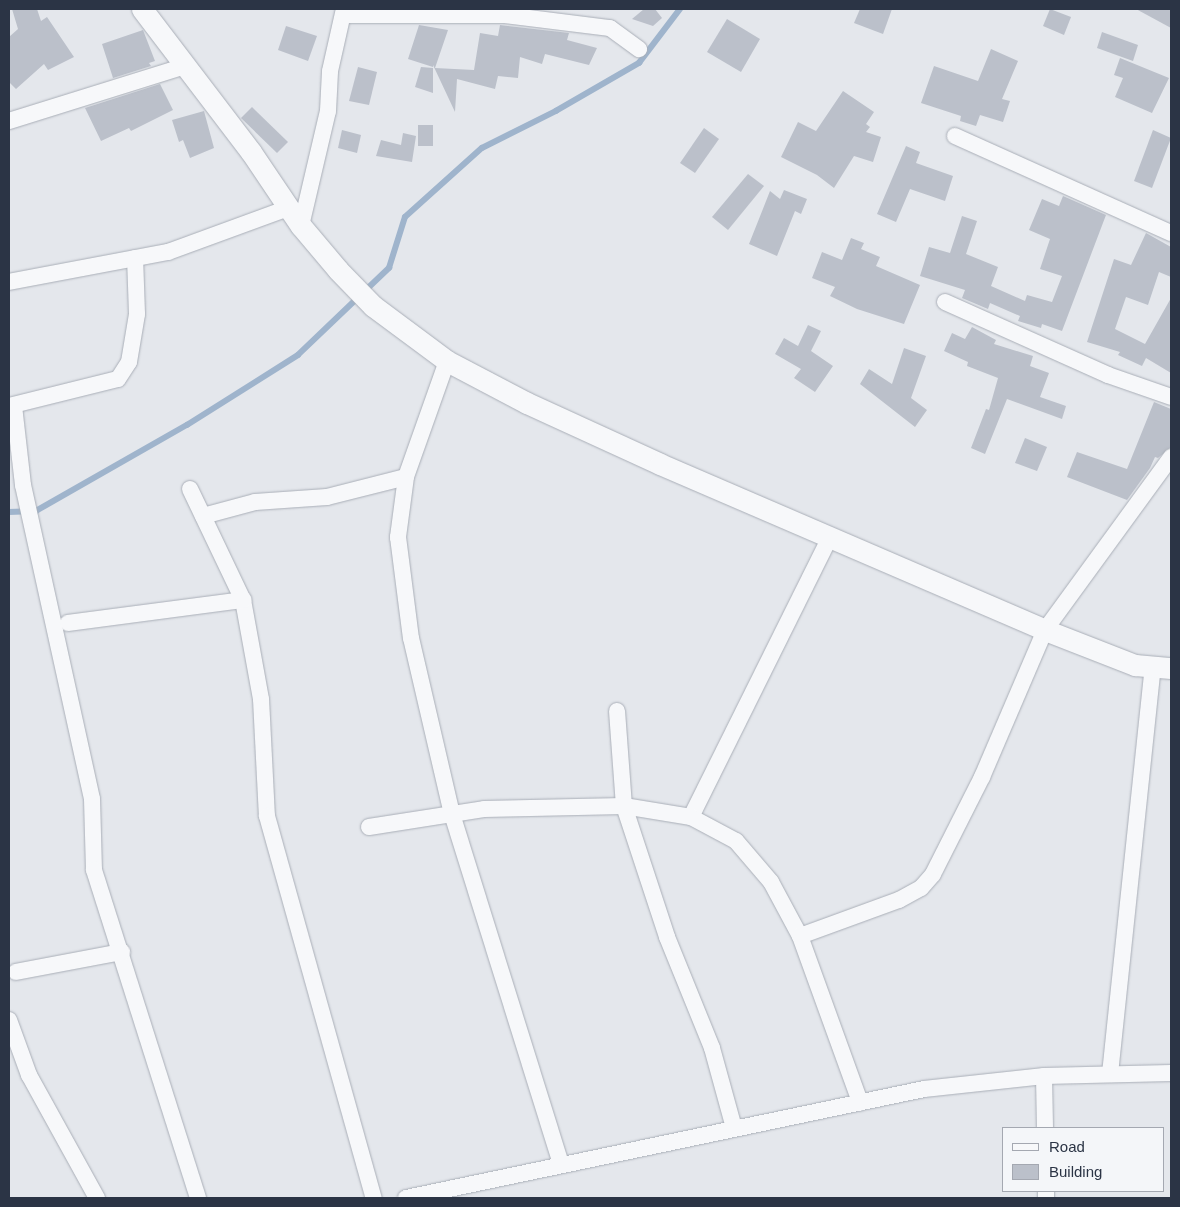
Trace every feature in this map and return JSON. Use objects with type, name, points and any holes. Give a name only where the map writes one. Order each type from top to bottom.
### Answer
[{"type":"street","points":[[142,9],[251,152],[301,226],[338,270],[373,306],[447,361],[527,403],[1045,630],[1135,665],[1162,668],[1110,1074]]},
{"type":"street","points":[[301,226],[328,111],[330,71],[343,12],[505,15],[610,28],[639,49]]},
{"type":"street","points":[[9,121],[186,66]]},
{"type":"street","points":[[955,136],[1171,233]]},
{"type":"street","points":[[9,282],[168,252],[288,208]]},
{"type":"street","points":[[134,258],[138,314],[129,362],[118,379],[11,406],[23,485],[92,800],[94,870],[122,952],[198,1198]]},
{"type":"street","points":[[945,302],[1108,375],[1171,397]]},
{"type":"street","points":[[447,361],[406,477],[398,537],[410,628],[452,814],[561,1163]]},
{"type":"street","points":[[800,936],[899,900],[921,888],[933,874],[982,777],[1045,630],[1171,457]]},
{"type":"street","points":[[203,516],[255,502],[326,497],[406,477]]},
{"type":"street","points":[[190,489],[243,600],[261,699],[267,816],[374,1198]]},
{"type":"street","points":[[691,817],[830,537]]},
{"type":"street","points":[[68,623],[243,600]]},
{"type":"street","points":[[617,711],[624,806],[667,937],[712,1048],[734,1128]]},
{"type":"street","points":[[369,827],[484,809],[624,806],[691,817],[736,841],[771,882],[800,936],[860,1102]]},
{"type":"street","points":[[16,972],[122,952]]},
{"type":"street","points":[[9,1020],[33,1084],[97,1198]]},
{"type":"street","points":[[406,1198],[561,1163],[924,1089],[1044,1076],[1171,1073]]},
{"type":"street","points":[[1044,1076],[1045,1127]]},
{"type":"building","points":[[12,9],[37,9],[41,21],[47,17],[74,57],[48,70],[44,64],[16,89],[9,82],[9,37],[18,29]]},
{"type":"building","points":[[644,9],[655,9],[662,18],[653,26],[632,19]]},
{"type":"building","points":[[860,9],[892,9],[883,34],[854,23]]},
{"type":"building","points":[[1050,9],[1071,17],[1064,35],[1043,26]]},
{"type":"building","points":[[1136,9],[1171,9],[1171,28]]},
{"type":"building","points":[[727,19],[760,39],[741,72],[707,52]]},
{"type":"building","points":[[419,25],[448,30],[435,68],[474,70],[480,33],[498,36],[500,25],[569,33],[567,40],[597,48],[589,65],[545,54],[542,64],[520,57],[518,78],[498,76],[495,89],[457,79],[455,112],[433,65],[433,67],[408,59]]},
{"type":"building","points":[[286,26],[317,36],[308,61],[278,50]]},
{"type":"building","points":[[143,30],[155,61],[149,63],[151,66],[113,78],[102,44]]},
{"type":"building","points":[[1102,32],[1138,45],[1133,61],[1097,48]]},
{"type":"building","points":[[991,49],[1018,61],[1002,99],[1010,101],[1003,122],[980,115],[976,126],[960,121],[961,116],[921,103],[934,66],[978,81]]},
{"type":"building","points":[[1120,58],[1169,78],[1152,113],[1115,97],[1123,78],[1114,75]]},
{"type":"building","points":[[358,67],[377,72],[369,105],[349,101]]},
{"type":"building","points":[[421,67],[433,68],[433,93],[415,87]]},
{"type":"building","points":[[160,84],[173,110],[131,131],[129,128],[101,141],[85,108]]},
{"type":"building","points":[[843,91],[874,112],[866,124],[870,127],[866,132],[881,137],[873,162],[854,156],[834,188],[817,175],[781,157],[798,122],[816,131]]},
{"type":"building","points":[[252,107],[288,142],[277,153],[241,118]]},
{"type":"building","points":[[204,111],[214,148],[190,158],[183,140],[179,142],[172,120]]},
{"type":"building","points":[[418,125],[433,125],[433,146],[418,146]]},
{"type":"building","points":[[704,128],[719,139],[695,173],[680,163]]},
{"type":"building","points":[[342,130],[361,135],[357,153],[338,148]]},
{"type":"building","points":[[1153,130],[1171,138],[1152,188],[1134,181]]},
{"type":"building","points":[[403,133],[416,136],[412,162],[376,156],[381,140],[401,145]]},
{"type":"building","points":[[906,146],[920,152],[916,163],[953,176],[945,201],[910,189],[896,222],[877,214]]},
{"type":"building","points":[[748,174],[764,186],[728,230],[712,217]]},
{"type":"building","points":[[784,190],[807,199],[801,214],[795,211],[777,256],[749,244],[770,191],[780,199]]},
{"type":"building","points":[[1063,196],[1106,215],[1062,331],[1042,324],[1041,328],[1018,321],[1020,316],[990,303],[988,309],[962,298],[965,290],[920,276],[929,247],[950,253],[962,216],[977,221],[966,254],[998,267],[991,286],[1025,301],[1027,295],[1052,302],[1062,276],[1040,269],[1050,239],[1029,230],[1042,199],[1059,206]]},
{"type":"building","points":[[1146,233],[1171,247],[1171,277],[1159,272],[1148,305],[1126,297],[1115,329],[1145,344],[1171,298],[1171,373],[1146,358],[1142,366],[1118,355],[1120,352],[1087,342],[1114,259],[1131,265]]},
{"type":"building","points":[[851,238],[864,243],[861,249],[880,257],[876,266],[920,285],[904,324],[857,309],[830,296],[835,287],[812,278],[822,252],[842,260]]},
{"type":"building","points":[[808,325],[821,331],[811,351],[833,366],[815,392],[794,378],[801,369],[775,354],[784,338],[798,346]]},
{"type":"building","points":[[972,327],[996,340],[994,344],[1033,356],[1030,366],[1049,373],[1040,397],[1066,406],[1062,419],[1007,399],[985,454],[971,448],[986,409],[989,410],[998,378],[967,366],[968,362],[944,351],[952,333],[965,339]]},
{"type":"building","points":[[904,348],[926,356],[911,398],[927,410],[915,427],[860,384],[869,369],[892,384]]},
{"type":"building","points":[[1154,402],[1171,409],[1171,447],[1158,458],[1155,457],[1150,468],[1127,500],[1067,477],[1077,452],[1127,469]]},
{"type":"building","points":[[1025,438],[1047,447],[1037,471],[1015,463]]},
{"type":"waterway","points":[[9,512],[36,511],[187,425],[298,355],[389,268],[405,217],[482,148],[556,111],[639,63],[680,9]]}]
